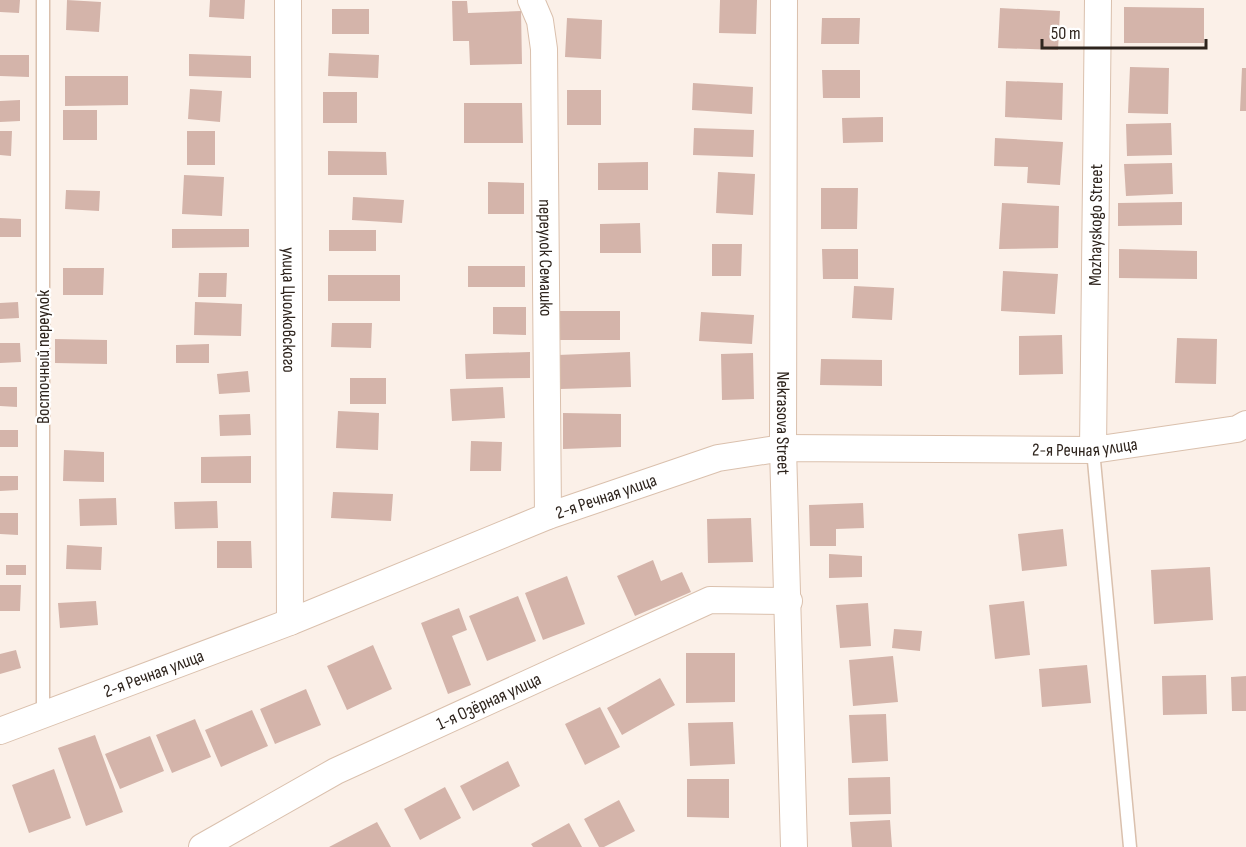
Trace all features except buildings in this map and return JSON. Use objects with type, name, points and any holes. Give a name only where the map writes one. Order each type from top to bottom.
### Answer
[{"type":"street","name":"улица Циолковского","points":[[288,0],[290,622]]},
{"type":"street","name":"переулок Семашко","points":[[531,0],[540,21],[544,49],[548,516]]},
{"type":"street","name":"Nekrasova Street","points":[[784,0],[783,448],[794,847]]},
{"type":"street","name":"Mozhayskogo Street","points":[[1093,450],[1098,0]]},
{"type":"street","name":"2-я Речная улица","points":[[0,730],[290,622],[548,516],[718,458],[783,448],[1093,450],[1236,429],[1246,424]]},
{"type":"street","name":"1-я Озёрная улица","points":[[202,847],[336,771],[710,600],[789,601]]},
{"type":"lane","name":"Восточный переулок","points":[[43,0],[43,713]]},
{"type":"lane","points":[[1093,450],[1130,847]]}]
